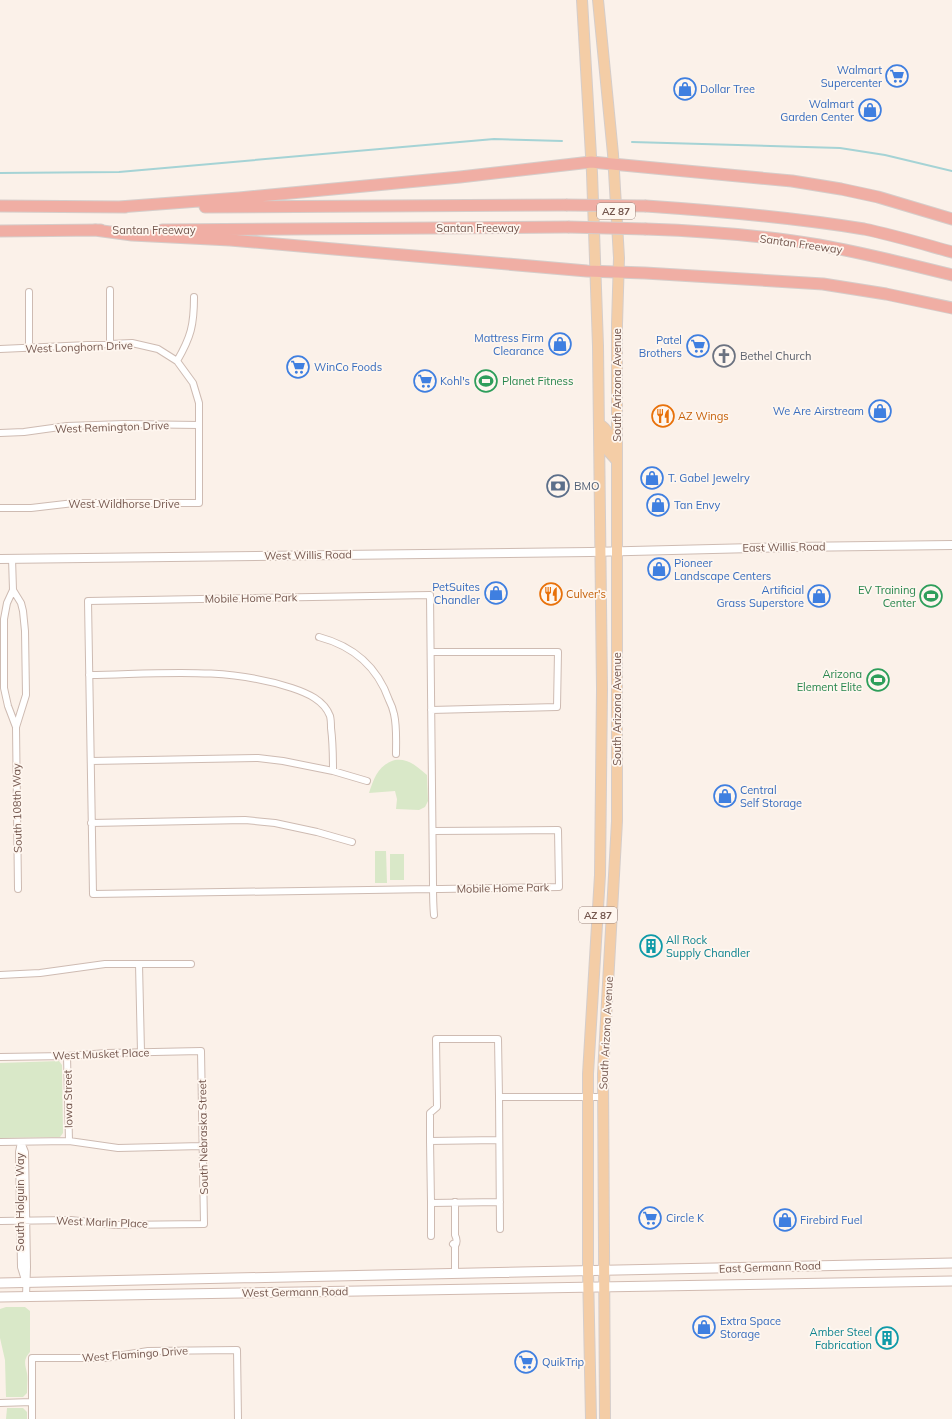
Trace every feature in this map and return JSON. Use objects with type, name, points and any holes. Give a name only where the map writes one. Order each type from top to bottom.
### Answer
[{"type":"highway","points":[[120,207],[239,198],[460,177],[592,162],[792,181],[841,188],[899,202],[951,219]]},
{"type":"highway","name":"Santan Freeway","points":[[0,206],[646,206],[810,221],[866,230],[952,252]]},
{"type":"highway","name":"Santan Freeway","points":[[0,231],[568,227],[702,231],[818,245],[874,256],[952,275]]},
{"type":"highway","points":[[95,230],[132,235],[230,240],[596,271],[823,284],[886,294],[951,308]]},
{"type":"main road","name":"South Arizona Avenue","points":[[582,0],[592,162],[596,271],[601,552],[602,771],[600,867],[588,1074],[588,1270],[591,1419]]},
{"type":"main road","name":"South Arizona Avenue","points":[[598,0],[614,164],[619,258],[617,461],[617,821],[604,1044],[603,1097],[605,1419]]},
{"type":"main road","points":[[599,424],[604,426],[608,432],[609,452],[617,461]]},
{"type":"main road","name":"East Germann Road","points":[[588,1270],[659,1270],[952,1263]]},
{"type":"main road","points":[[922,1264],[923,1281]]},
{"type":"main road","points":[[841,1265],[841,1283]]},
{"type":"main road","points":[[806,1266],[807,1283]]},
{"type":"main road","name":"West Germann Road","points":[[0,1283],[588,1270]]},
{"type":"main road","points":[[417,1274],[417,1290]]},
{"type":"main road","name":"East Germann Road","points":[[589,1287],[952,1281]]},
{"type":"main road","name":"West Germann Road","points":[[0,1297],[589,1287]]},
{"type":"street","points":[[110,290],[110,344]]},
{"type":"street","points":[[29,292],[29,348]]},
{"type":"street","points":[[194,297],[194,317],[189,340],[177,361],[193,383],[199,403],[199,425]]},
{"type":"street","name":"West Longhorn Drive","points":[[0,349],[132,343],[158,349],[177,361]]},
{"type":"street","name":"West Remington Drive","points":[[0,433],[24,432],[67,426],[124,424],[199,425]]},
{"type":"street","name":"West Wildhorse Drive","points":[[0,508],[31,508],[74,503],[199,503],[199,425]]},
{"type":"street","name":"East Willis Road","points":[[617,552],[798,547],[952,546]]},
{"type":"street","name":"West Willis Road","points":[[0,559],[617,552]]},
{"type":"street","name":"South 108th Way","points":[[12,558],[13,590],[7,603],[4,619],[4,680],[6,697],[16,727],[18,889]]},
{"type":"street","name":"South 108th Way","points":[[13,590],[21,603],[25,638],[26,695],[16,727]]},
{"type":"street","name":"Mobile Home Park","points":[[432,831],[558,830],[559,887],[433,889],[92,894],[88,601],[430,595],[432,831],[433,889],[434,915]]},
{"type":"street","points":[[319,637],[333,641],[349,650],[365,661],[377,674],[386,691],[394,714],[396,754]]},
{"type":"street","points":[[431,652],[558,652],[557,707],[432,710]]},
{"type":"street","points":[[89,675],[196,672],[227,674],[270,681],[300,691],[317,699],[330,716],[333,745],[333,771]]},
{"type":"street","points":[[90,761],[258,758],[283,761],[333,771],[367,782]]},
{"type":"street","points":[[91,823],[245,820],[275,823],[317,832],[352,842]]},
{"type":"street","points":[[0,975],[40,973],[105,964],[191,964]]},
{"type":"street","points":[[138,964],[141,1052]]},
{"type":"street","points":[[431,1236],[430,1113],[437,1107],[436,1039],[498,1039],[500,1229]]},
{"type":"street","name":"West Musket Place","points":[[0,1057],[201,1051]]},
{"type":"street","name":"South Nebraska Street","points":[[201,1051],[204,1224]]},
{"type":"street","name":"Iowa Street","points":[[67,1056],[69,1141]]},
{"type":"street","points":[[498,1097],[603,1097]]},
{"type":"street","points":[[430,1141],[499,1140]]},
{"type":"street","points":[[0,1142],[69,1141],[118,1148],[202,1146]]},
{"type":"street","name":"South Holguin Way","points":[[21,1142],[19,1152],[23,1221],[21,1267],[26,1282],[26,1296]]},
{"type":"street","points":[[455,1202],[455,1274]]},
{"type":"street","points":[[431,1203],[500,1202]]},
{"type":"street","name":"West Marlin Place","points":[[0,1221],[71,1220],[116,1225],[204,1224]]},
{"type":"street","name":"West Flamingo Drive","points":[[32,1402],[32,1358],[105,1358],[148,1351],[237,1350],[238,1419]]},
{"type":"street","points":[[0,1403],[32,1402],[32,1419]]},
{"type":"green space","points":[[395,760],[404,760],[409,762],[427,775],[428,801],[425,807],[419,810],[396,809],[397,799],[395,791],[369,793],[375,777],[384,765]]},
{"type":"green space","points":[[375,851],[386,851],[387,883],[375,883]]},
{"type":"green space","points":[[390,854],[404,854],[404,880],[390,880]]},
{"type":"green space","points":[[59,1061],[62,1065],[63,1133],[60,1137],[0,1138],[0,1063]]},
{"type":"green space","points":[[6,1307],[25,1307],[30,1311],[30,1352],[26,1357],[25,1362],[27,1393],[23,1397],[6,1397],[5,1360],[0,1338],[0,1309]]},
{"type":"green space","points":[[7,1408],[23,1408],[27,1412],[27,1419],[6,1419]]},
{"type":"waterway","points":[[0,173],[119,172],[494,139],[562,141]]},
{"type":"waterway","points":[[632,142],[840,148],[885,155],[952,171]]},
{"type":"place","name":"Walmart Supercenter","points":[[897,76]]},
{"type":"place","name":"Dollar Tree","points":[[685,89]]},
{"type":"place","name":"Walmart Garden Center","points":[[870,110]]},
{"type":"place","name":"Mattress Firm Clearance","points":[[560,344]]},
{"type":"place","name":"Patel Brothers","points":[[698,346]]},
{"type":"place","name":"Bethel Church","points":[[724,356]]},
{"type":"place","name":"WinCo Foods","points":[[298,367]]},
{"type":"place","name":"Kohl's","points":[[425,381]]},
{"type":"place","name":"Planet Fitness","points":[[486,381]]},
{"type":"place","name":"We Are Airstream","points":[[880,411]]},
{"type":"place","name":"AZ Wings","points":[[663,416]]},
{"type":"place","name":"T. Gabel Jewelry","points":[[652,478]]},
{"type":"place","name":"BMO","points":[[558,486]]},
{"type":"place","name":"Tan Envy","points":[[658,505]]},
{"type":"place","name":"Pioneer Landscape Centers","points":[[659,569]]},
{"type":"place","name":"PetSuites Chandler","points":[[496,593]]},
{"type":"place","name":"Culver's","points":[[551,594]]},
{"type":"place","name":"Artificial Grass Superstore","points":[[819,596]]},
{"type":"place","name":"EV Training Center","points":[[931,596]]},
{"type":"place","name":"Arizona Element Elite","points":[[878,680]]},
{"type":"place","name":"Central Self Storage","points":[[725,796]]},
{"type":"place","name":"All Rock Supply Chandler","points":[[651,946]]},
{"type":"place","name":"Circle K","points":[[650,1218]]},
{"type":"place","name":"Firebird Fuel","points":[[785,1220]]},
{"type":"place","name":"Extra Space Storage","points":[[704,1327]]},
{"type":"place","name":"Amber Steel Fabrication","points":[[887,1338]]},
{"type":"place","name":"QuikTrip","points":[[526,1362]]}]
